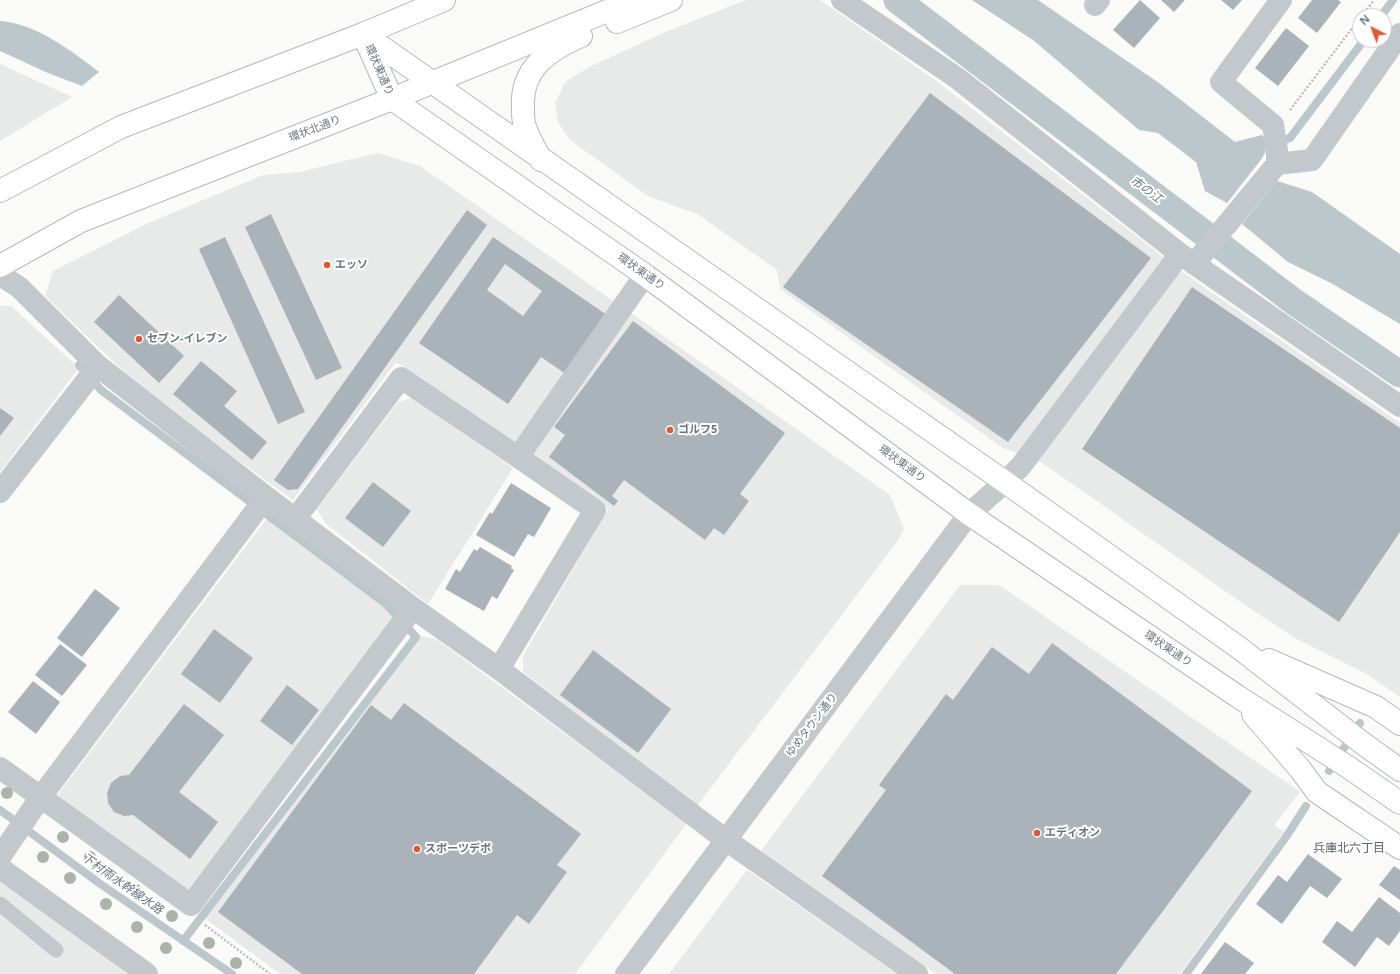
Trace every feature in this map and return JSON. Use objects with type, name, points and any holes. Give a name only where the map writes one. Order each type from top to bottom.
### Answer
[{"type":"main road","points":[[0,191],[120,127],[363,34],[444,0]]},
{"type":"main road","name":"環状北通り","points":[[0,266],[81,221],[392,99],[634,0]]},
{"type":"main road","points":[[541,160],[524,126],[522,103],[524,88],[534,66],[559,45],[671,0]]},
{"type":"main road","name":"環状東通り","points":[[363,34],[541,160],[1005,482],[1238,647],[1365,745],[1400,770]]},
{"type":"main road","name":"環状東通り","points":[[363,34],[392,99],[646,275],[969,514],[1238,696],[1348,767],[1400,803]]},
{"type":"main road","points":[[1238,647],[1376,707],[1400,724]]},
{"type":"main road","points":[[1238,696],[1300,769],[1317,792],[1400,848]]},
{"type":"street","points":[[842,0],[957,78],[1193,256],[1400,406]]},
{"type":"street","points":[[1281,0],[1221,82],[1275,148],[1312,160],[1400,34]]},
{"type":"street","name":"ゆめタウン通り","points":[[626,974],[969,514],[1005,482],[1020,466],[1193,256],[1230,221],[1275,148]]},
{"type":"street","points":[[0,275],[19,287],[91,374],[260,505],[296,518],[406,618],[499,668],[726,840],[917,974]]},
{"type":"street","points":[[518,457],[646,275]]},
{"type":"street","points":[[0,492],[91,374]]},
{"type":"street","points":[[296,518],[401,378],[595,510],[499,668]]},
{"type":"street","points":[[6,849],[38,802],[260,505]]},
{"type":"street","points":[[0,768],[38,802],[192,905],[406,618]]},
{"type":"street","points":[[0,868],[147,974]]},
{"type":"lane","points":[[0,904],[56,950]]},
{"type":"path","points":[[1275,148],[1288,112],[1352,28]]},
{"type":"path","points":[[205,926],[270,974]]},
{"type":"shaded area","points":[[746,0],[820,0],[938,82],[1184,273],[1400,423],[1400,697],[1367,674],[1297,639],[1255,612],[1041,462],[1003,448],[780,289],[777,270],[699,215],[648,196],[570,140],[558,122],[555,103],[566,81],[591,66],[670,30]]},
{"type":"shaded area","points":[[972,0],[1038,0],[1159,83],[1235,142],[1262,135],[1267,140],[1265,153],[1227,203],[1205,191],[1196,162],[1158,133],[1139,130],[1033,40]]},
{"type":"shaded area","points":[[0,21],[13,23],[40,32],[77,55],[99,72],[82,86],[48,73],[0,51]]},
{"type":"shaded area","points":[[0,64],[72,97],[0,141]]},
{"type":"shaded area","points":[[378,153],[420,166],[618,304],[518,446],[396,362],[293,500],[149,396],[45,296],[53,271],[146,224],[263,175],[299,172]]},
{"type":"shaded area","points":[[1277,181],[1312,192],[1400,254],[1400,324],[1331,283],[1288,262],[1242,224]]},
{"type":"shaded area","points":[[0,306],[11,306],[79,368],[0,472]]},
{"type":"shaded area","points":[[628,311],[890,495],[904,529],[899,539],[697,806],[523,672],[523,656],[608,509],[529,452]]},
{"type":"shaded area","points":[[412,398],[513,468],[428,604],[325,523],[317,509],[398,402]]},
{"type":"shaded area","points":[[271,513],[398,610],[190,895],[56,797]]},
{"type":"shaded area","name":"エディオン","points":[[960,585],[999,585],[1300,792],[1274,825],[1284,832],[1180,974],[936,974],[761,851]]},
{"type":"shaded area","name":"スポーツデポ","points":[[412,635],[436,639],[687,823],[575,974],[280,974],[199,914]]},
{"type":"shaded area","points":[[747,870],[898,974],[669,974]]},
{"type":"shaded area","points":[[0,877],[71,932],[127,974],[0,974]]},
{"type":"building","points":[[1140,0],[1160,18],[1134,48],[1113,30]]},
{"type":"building","points":[[1161,0],[1185,0],[1174,12]]},
{"type":"building","points":[[1221,0],[1242,0],[1233,10]]},
{"type":"building","points":[[1312,0],[1338,0],[1341,2],[1317,33],[1298,18]]},
{"type":"building","points":[[1286,28],[1309,46],[1278,86],[1255,68]]},
{"type":"building","points":[[930,93],[1151,258],[1008,442],[783,287]]},
{"type":"building","points":[[467,210],[487,225],[298,489],[288,490],[274,480]]},
{"type":"building","points":[[271,214],[342,368],[316,380],[245,227]]},
{"type":"building","points":[[225,237],[305,412],[278,424],[199,249]]},
{"type":"building","points":[[493,237],[607,315],[566,374],[541,357],[508,404],[419,343]],"holes":[[[505,264],[542,291],[523,316],[487,290]]]},
{"type":"building","points":[[1192,287],[1400,428],[1400,532],[1339,622],[1082,449]]},
{"type":"building","name":"セブン-イレブン","points":[[119,295],[184,356],[159,383],[94,322]]},
{"type":"building","name":"ゴルフ5","points":[[633,321],[785,433],[740,494],[749,501],[724,535],[714,528],[705,540],[624,480],[612,496],[618,501],[614,506],[549,457],[565,435],[554,427]]},
{"type":"building","points":[[201,361],[237,391],[224,406],[267,442],[252,460],[173,394]]},
{"type":"building","points":[[0,408],[14,418],[0,436]]},
{"type":"building","points":[[373,482],[411,511],[383,547],[345,518]]},
{"type":"building","points":[[511,483],[551,508],[534,537],[528,534],[514,557],[476,535],[490,512],[492,514]]},
{"type":"building","points":[[480,547],[512,566],[511,568],[514,570],[497,599],[492,596],[484,611],[445,589],[456,569],[460,572],[474,549],[477,551]]},
{"type":"building","points":[[95,589],[120,608],[82,657],[57,638]]},
{"type":"building","points":[[214,629],[253,658],[220,703],[181,674]]},
{"type":"building","name":"エディオン","points":[[1052,643],[1252,791],[1116,974],[955,974],[822,876],[886,790],[879,785],[946,694],[953,700],[992,647],[1029,674]]},
{"type":"building","points":[[60,644],[87,665],[62,696],[35,675]]},
{"type":"building","points":[[593,650],[671,709],[638,753],[560,695]]},
{"type":"building","points":[[33,681],[60,702],[36,734],[8,712]]},
{"type":"building","points":[[287,685],[319,710],[292,745],[260,721]]},
{"type":"building","name":"スポーツデポ","points":[[404,703],[581,834],[557,865],[567,872],[529,924],[517,915],[474,974],[302,974],[218,912],[371,705],[391,720]]},
{"type":"building","points":[[184,704],[224,735],[179,792],[218,822],[190,859],[133,815],[124,816],[114,812],[108,803],[107,793],[111,783],[120,776],[129,775]]},
{"type":"building","points":[[1308,854],[1342,879],[1327,898],[1310,886],[1282,924],[1256,904],[1278,875],[1287,882]]},
{"type":"building","points":[[1394,866],[1400,870],[1400,900],[1379,885]]},
{"type":"building","points":[[1379,897],[1400,913],[1400,931],[1389,946],[1377,937],[1355,967],[1322,942],[1337,921],[1352,932]]},
{"type":"building","points":[[1225,942],[1254,963],[1245,974],[1201,974]]},
{"type":"waterway","name":"市の江","points":[[897,0],[1293,301],[1400,374]]},
{"type":"waterway","points":[[1387,8],[1393,0]]},
{"type":"waterway","points":[[1276,143],[1290,138],[1358,48]]},
{"type":"waterway","points":[[79,365],[101,390],[386,604],[416,637],[183,941]]},
{"type":"waterway","points":[[1329,771],[1360,723]]},
{"type":"waterway","points":[[1186,974],[1286,837],[1306,806]]},
{"type":"waterway","name":"下村雨水幹線水路","points":[[0,810],[99,883],[232,974]]},
{"type":"place","name":"エッソ","points":[[327,265]]},
{"type":"place","name":"セブン-イレブン","points":[[139,339]]},
{"type":"place","name":"ゴルフ5","points":[[670,430]]},
{"type":"place","name":"エディオン","points":[[1037,833]]},
{"type":"place","name":"スポーツデポ","points":[[417,849]]},
{"type":"district","name":"兵庫北六丁目","points":[[1349,849]]}]
